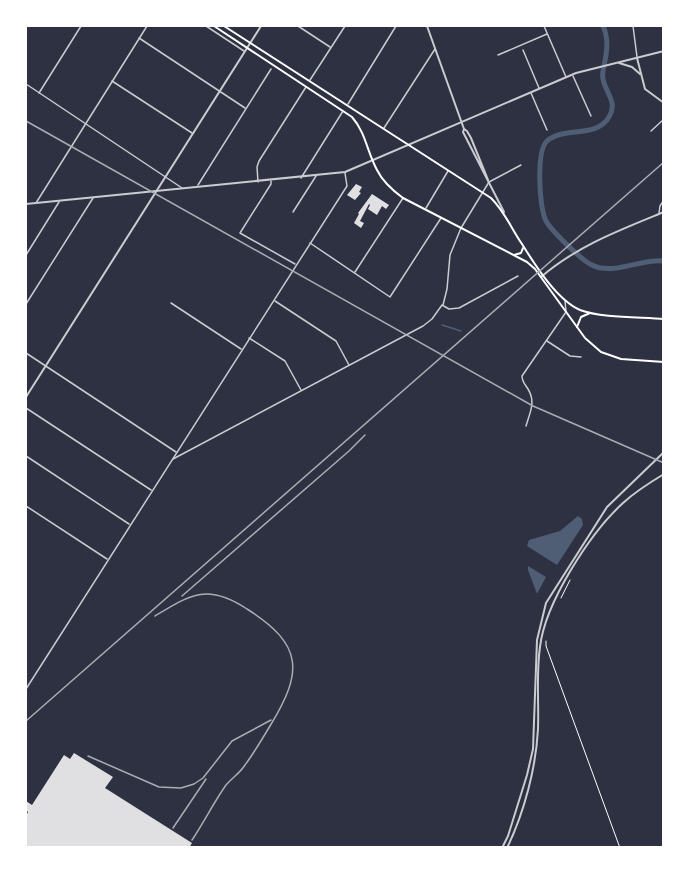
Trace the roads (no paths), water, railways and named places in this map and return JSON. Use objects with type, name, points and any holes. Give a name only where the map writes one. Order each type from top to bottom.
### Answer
[{"type":"main road","points":[[214,26],[246,50],[306,86],[354,119],[383,180],[403,198],[531,265],[565,300],[578,309],[592,313],[663,319]]},
{"type":"main road","points":[[224,26],[483,192],[504,212],[542,276],[592,346],[621,359],[663,362]]},
{"type":"main road","points":[[514,255],[521,253],[523,246]]},
{"type":"main road","points":[[577,328],[582,315],[592,313]]},
{"type":"street","points":[[39,93],[81,26]]},
{"type":"street","points":[[36,203],[147,26]]},
{"type":"street","points":[[206,26],[246,50]]},
{"type":"street","points":[[26,397],[261,26]]},
{"type":"street","points":[[298,26],[331,47]]},
{"type":"street","points":[[309,81],[345,26]]},
{"type":"street","points":[[347,106],[396,26]]},
{"type":"street","points":[[427,26],[461,123],[477,150],[504,212]]},
{"type":"street","points":[[544,26],[567,77]]},
{"type":"street","points":[[633,26],[637,58],[646,91],[663,103]]},
{"type":"street","points":[[498,55],[548,33]]},
{"type":"street","points":[[139,38],[246,108]]},
{"type":"street","points":[[383,129],[435,48]]},
{"type":"street","points":[[523,50],[540,89]]},
{"type":"street","points":[[26,204],[345,172],[373,162],[567,77],[663,51]]},
{"type":"street","points":[[618,62],[629,65],[641,77]]},
{"type":"street","points":[[196,188],[271,69]]},
{"type":"street","points":[[573,75],[591,116]]},
{"type":"street","points":[[112,81],[193,134]]},
{"type":"street","points":[[26,84],[184,189]]},
{"type":"street","points":[[258,182],[259,161],[306,86]]},
{"type":"street","points":[[531,93],[547,130]]},
{"type":"street","points":[[301,178],[344,111]]},
{"type":"street","points":[[651,131],[663,120]]},
{"type":"street","points":[[172,460],[423,326],[432,319],[442,305],[447,289],[450,255],[461,228],[489,181],[521,165]]},
{"type":"street","points":[[426,209],[448,170]]},
{"type":"street","points":[[26,688],[346,186],[345,172]]},
{"type":"street","points":[[293,212],[315,176]]},
{"type":"street","points":[[271,181],[240,233],[296,265]]},
{"type":"street","points":[[26,304],[94,198]]},
{"type":"street","points":[[355,273],[403,198]]},
{"type":"street","points":[[659,214],[663,200]]},
{"type":"street","points":[[26,255],[59,202]]},
{"type":"street","points":[[542,276],[585,246],[663,212]]},
{"type":"street","points":[[310,243],[390,297],[441,217]]},
{"type":"street","points":[[442,305],[449,309],[459,308],[518,276]]},
{"type":"street","points":[[273,300],[336,341],[349,366]]},
{"type":"street","points":[[526,426],[533,402],[531,393],[522,381],[522,376],[566,312],[565,300]]},
{"type":"street","points":[[171,303],[242,350]]},
{"type":"street","points":[[249,338],[285,360],[301,391]]},
{"type":"street","points":[[546,341],[570,356],[580,357]]},
{"type":"street","points":[[26,353],[177,452]]},
{"type":"street","points":[[26,408],[152,491]]},
{"type":"street","points":[[504,848],[525,784],[533,749],[535,656],[539,624],[546,603],[608,507],[663,452]]},
{"type":"street","points":[[26,456],[130,525]]},
{"type":"street","points":[[504,848],[517,823],[530,782],[536,748],[541,639],[551,607],[605,521],[630,496],[663,474]]},
{"type":"street","points":[[26,506],[108,560]]},
{"type":"water","points":[[578,516],[582,519],[583,525],[557,565],[527,546],[529,540],[560,531]]},
{"type":"water","points":[[528,566],[546,577],[537,594],[528,570]]},
{"type":"waterway","points":[[603,26],[607,46],[603,77],[612,102],[611,112],[603,124],[596,128],[562,134],[547,141],[541,156],[540,167],[540,193],[544,214],[546,221],[560,238],[592,265],[609,269],[664,261]]},
{"type":"waterway","points":[[442,325],[461,331]]},
{"type":"railway","points":[[26,121],[533,406],[664,463]]},
{"type":"railway","points":[[26,721],[664,162]]},
{"type":"railway","points":[[182,596],[365,435]]},
{"type":"railway","points":[[155,616],[190,597],[200,594],[221,596],[266,622],[288,648],[292,661],[292,675],[281,707],[252,756],[241,771],[226,785],[192,840]]},
{"type":"railway","points":[[88,756],[159,787],[181,788],[203,778],[232,741],[271,720]]},
{"type":"railway","points":[[173,828],[206,779]]}]
